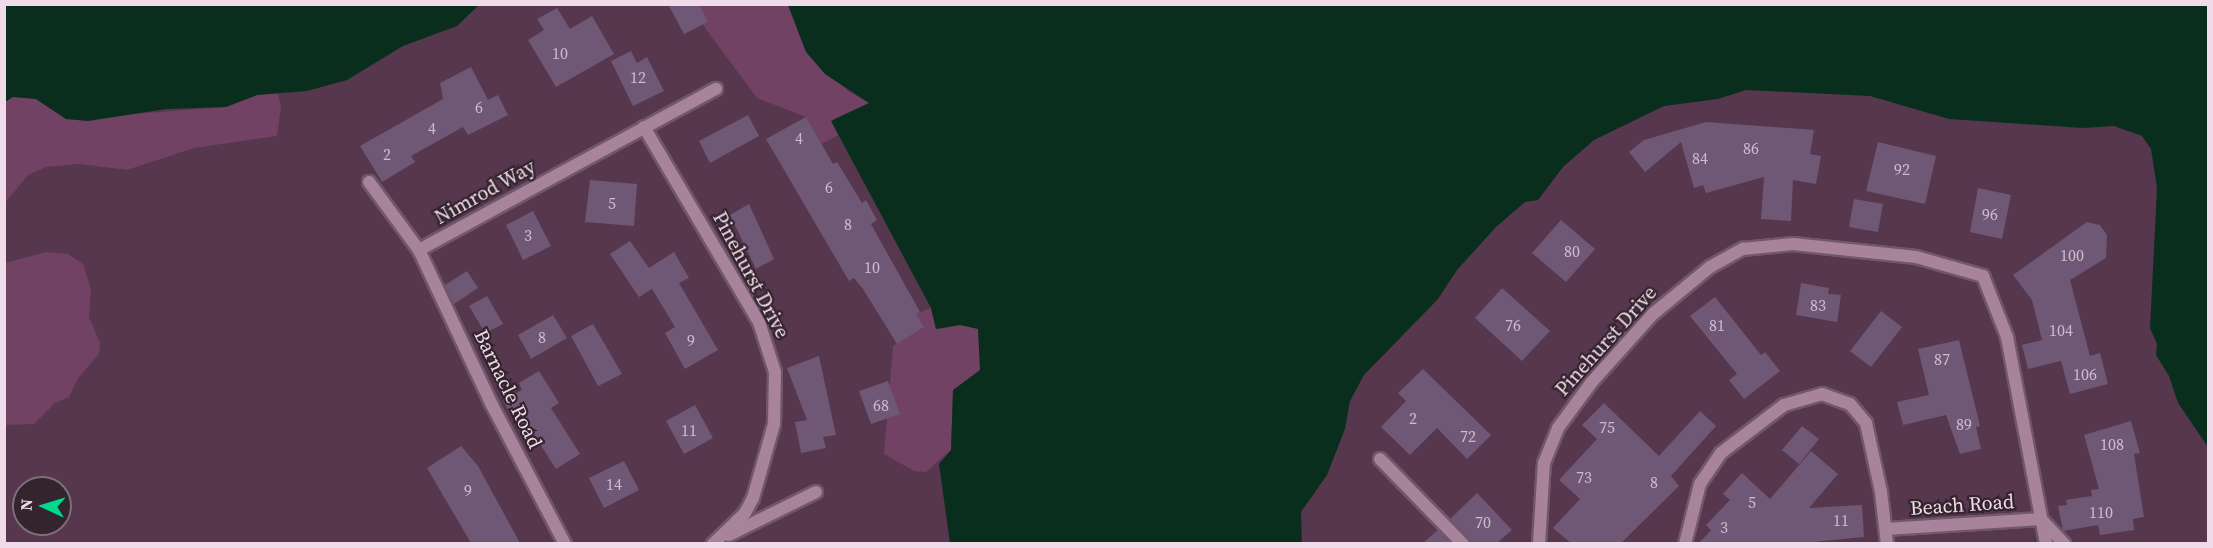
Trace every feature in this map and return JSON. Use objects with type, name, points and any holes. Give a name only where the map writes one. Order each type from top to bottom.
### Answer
[{"type":"street","name":"Nimrod Way","points":[[419,250],[716,88]]},
{"type":"street","name":"Pinehurst Drive","points":[[644,127],[759,322],[772,356],[777,403],[770,445],[753,498],[717,541]]},
{"type":"street","points":[[369,182],[419,250]]},
{"type":"street","name":"Pinehurst Drive","points":[[1539,543],[1544,463],[1573,405],[1637,329],[1690,281],[1732,254],[1775,244],[1872,250],[1916,257],[1982,275],[1992,293],[2007,337],[2046,543]]},
{"type":"street","name":"Barnacle Road","points":[[419,250],[492,405],[565,543]]},
{"type":"street","points":[[1685,543],[1700,484],[1714,461],[1784,405],[1814,394],[1836,398],[1862,414],[1887,543]]},
{"type":"street","points":[[1380,459],[1463,543]]},
{"type":"street","points":[[717,541],[816,492]]},
{"type":"street","points":[[2041,519],[2064,543]]},
{"type":"street","name":"Beach Road","points":[[1886,529],[2041,519]]},
{"type":"shaded area","points":[[4,5],[479,5],[457,26],[403,46],[347,80],[307,91],[257,95],[226,107],[166,109],[88,121],[66,119],[36,99],[13,97],[5,102]]},
{"type":"shaded area","points":[[696,5],[788,5],[806,52],[848,91],[869,103],[832,120],[839,135],[821,144],[806,117],[757,98],[705,28]]},
{"type":"shaded area","points":[[788,5],[2208,5],[2208,447],[2178,403],[2169,376],[2156,355],[2157,344],[2150,328],[2157,188],[2151,149],[2142,136],[2114,126],[2082,128],[1949,119],[1870,96],[1746,90],[1718,99],[1664,106],[1594,140],[1563,167],[1538,200],[1525,202],[1496,227],[1457,270],[1438,299],[1364,375],[1350,401],[1345,429],[1327,475],[1301,512],[1302,543],[950,543],[939,464],[951,450],[953,390],[980,370],[978,329],[960,325],[936,329],[931,308],[831,121],[869,103],[825,74],[806,52]]},
{"type":"shaded area","points":[[278,93],[281,107],[277,136],[194,148],[127,170],[79,164],[46,167],[28,175],[5,203],[5,102],[13,97],[36,99],[66,119],[226,107],[257,95]]},
{"type":"shaded area","points":[[46,252],[68,254],[83,264],[91,289],[89,317],[100,343],[99,354],[78,378],[69,397],[55,403],[34,424],[5,425],[5,263]]},
{"type":"shaded area","points":[[931,308],[936,329],[960,325],[978,328],[981,343],[980,370],[953,391],[951,450],[926,472],[914,471],[884,454],[893,346],[924,327],[916,314]]},
{"type":"building","points":[[668,4],[699,4],[708,22],[684,34]]},
{"type":"building","points":[[557,8],[570,29],[592,16],[614,54],[556,87],[528,40],[544,30],[537,19]]},
{"type":"building","points":[[631,51],[637,63],[647,57],[664,91],[633,106],[611,61]]},
{"type":"building","points":[[471,67],[488,100],[498,95],[508,115],[468,135],[463,127],[411,156],[415,162],[382,182],[360,146],[443,99],[440,83]]},
{"type":"building","points":[[748,115],[759,136],[710,163],[699,141]]},
{"type":"building","points":[[806,117],[833,164],[837,162],[862,203],[866,200],[877,220],[871,224],[920,312],[916,314],[924,327],[897,344],[863,289],[854,278],[849,281],[766,139]]},
{"type":"building","points":[[1706,122],[1814,130],[1810,154],[1821,156],[1816,184],[1793,180],[1791,221],[1761,219],[1764,177],[1706,193],[1703,185],[1694,188],[1681,142],[1645,172],[1629,152],[1644,140]]},
{"type":"building","points":[[1878,142],[1936,156],[1925,204],[1866,191]]},
{"type":"building","points":[[590,180],[637,184],[634,226],[585,222]]},
{"type":"building","points":[[1978,188],[2011,195],[2002,239],[1970,232]]},
{"type":"building","points":[[1854,199],[1883,204],[1878,232],[1849,227]]},
{"type":"building","points":[[749,204],[774,259],[756,269],[730,215]]},
{"type":"building","points":[[533,211],[551,246],[523,260],[506,225]]},
{"type":"building","points":[[1561,220],[1595,249],[1566,282],[1532,253]]},
{"type":"building","points":[[2087,222],[2100,225],[2107,235],[2106,258],[2070,280],[2090,356],[2100,353],[2108,384],[2070,394],[2061,361],[2028,369],[2022,345],[2042,340],[2032,300],[2013,275]]},
{"type":"building","points":[[630,241],[649,268],[674,252],[689,278],[679,283],[718,350],[685,369],[665,333],[675,327],[652,289],[639,297],[610,254]]},
{"type":"building","points":[[467,271],[478,288],[454,304],[445,285]]},
{"type":"building","points":[[1801,283],[1829,288],[1828,294],[1841,295],[1837,322],[1796,315]]},
{"type":"building","points":[[1502,288],[1550,331],[1522,361],[1475,318]]},
{"type":"building","points":[[487,296],[503,324],[485,333],[469,306]]},
{"type":"building","points":[[1715,297],[1761,355],[1765,352],[1780,371],[1744,399],[1729,380],[1737,374],[1690,316]]},
{"type":"building","points":[[1881,311],[1902,327],[1871,367],[1850,351]]},
{"type":"building","points":[[553,315],[567,338],[531,359],[518,335]]},
{"type":"building","points":[[593,324],[622,374],[598,386],[571,336]]},
{"type":"building","points":[[1959,340],[1980,426],[1976,427],[1981,449],[1960,454],[1946,415],[1903,425],[1897,402],[1929,395],[1918,349]]},
{"type":"building","points":[[819,356],[836,435],[823,437],[826,448],[801,453],[795,422],[807,420],[787,368]]},
{"type":"building","points":[[1423,369],[1491,435],[1467,459],[1437,428],[1410,455],[1381,427],[1406,401],[1398,393]]},
{"type":"building","points":[[539,371],[559,403],[551,408],[580,454],[556,469],[526,422],[519,427],[503,401],[522,390],[519,383]]},
{"type":"building","points":[[888,381],[900,414],[871,424],[859,391]]},
{"type":"building","points":[[1604,403],[1659,456],[1700,411],[1716,426],[1671,476],[1679,486],[1621,543],[1571,543],[1553,528],[1580,499],[1559,480],[1597,439],[1582,425]]},
{"type":"building","points":[[695,405],[713,438],[684,454],[666,421]]},
{"type":"building","points":[[2131,421],[2140,453],[2134,454],[2144,517],[2133,519],[2134,530],[2100,535],[2098,525],[2063,531],[2058,506],[2067,505],[2066,500],[2092,496],[2091,490],[2099,489],[2084,435]]},
{"type":"building","points":[[1802,426],[1819,439],[1799,464],[1782,450]]},
{"type":"building","points":[[461,446],[478,466],[520,543],[471,543],[427,468]]},
{"type":"building","points":[[1811,451],[1838,474],[1809,508],[1862,505],[1864,537],[1802,543],[1699,543],[1711,530],[1706,525],[1730,500],[1723,494],[1742,473],[1770,499]]},
{"type":"building","points":[[624,461],[639,490],[604,508],[589,478]]},
{"type":"building","points":[[1477,493],[1512,530],[1497,543],[1471,543],[1450,519]]},
{"type":"building","points":[[1438,530],[1451,543],[1423,543]]}]
